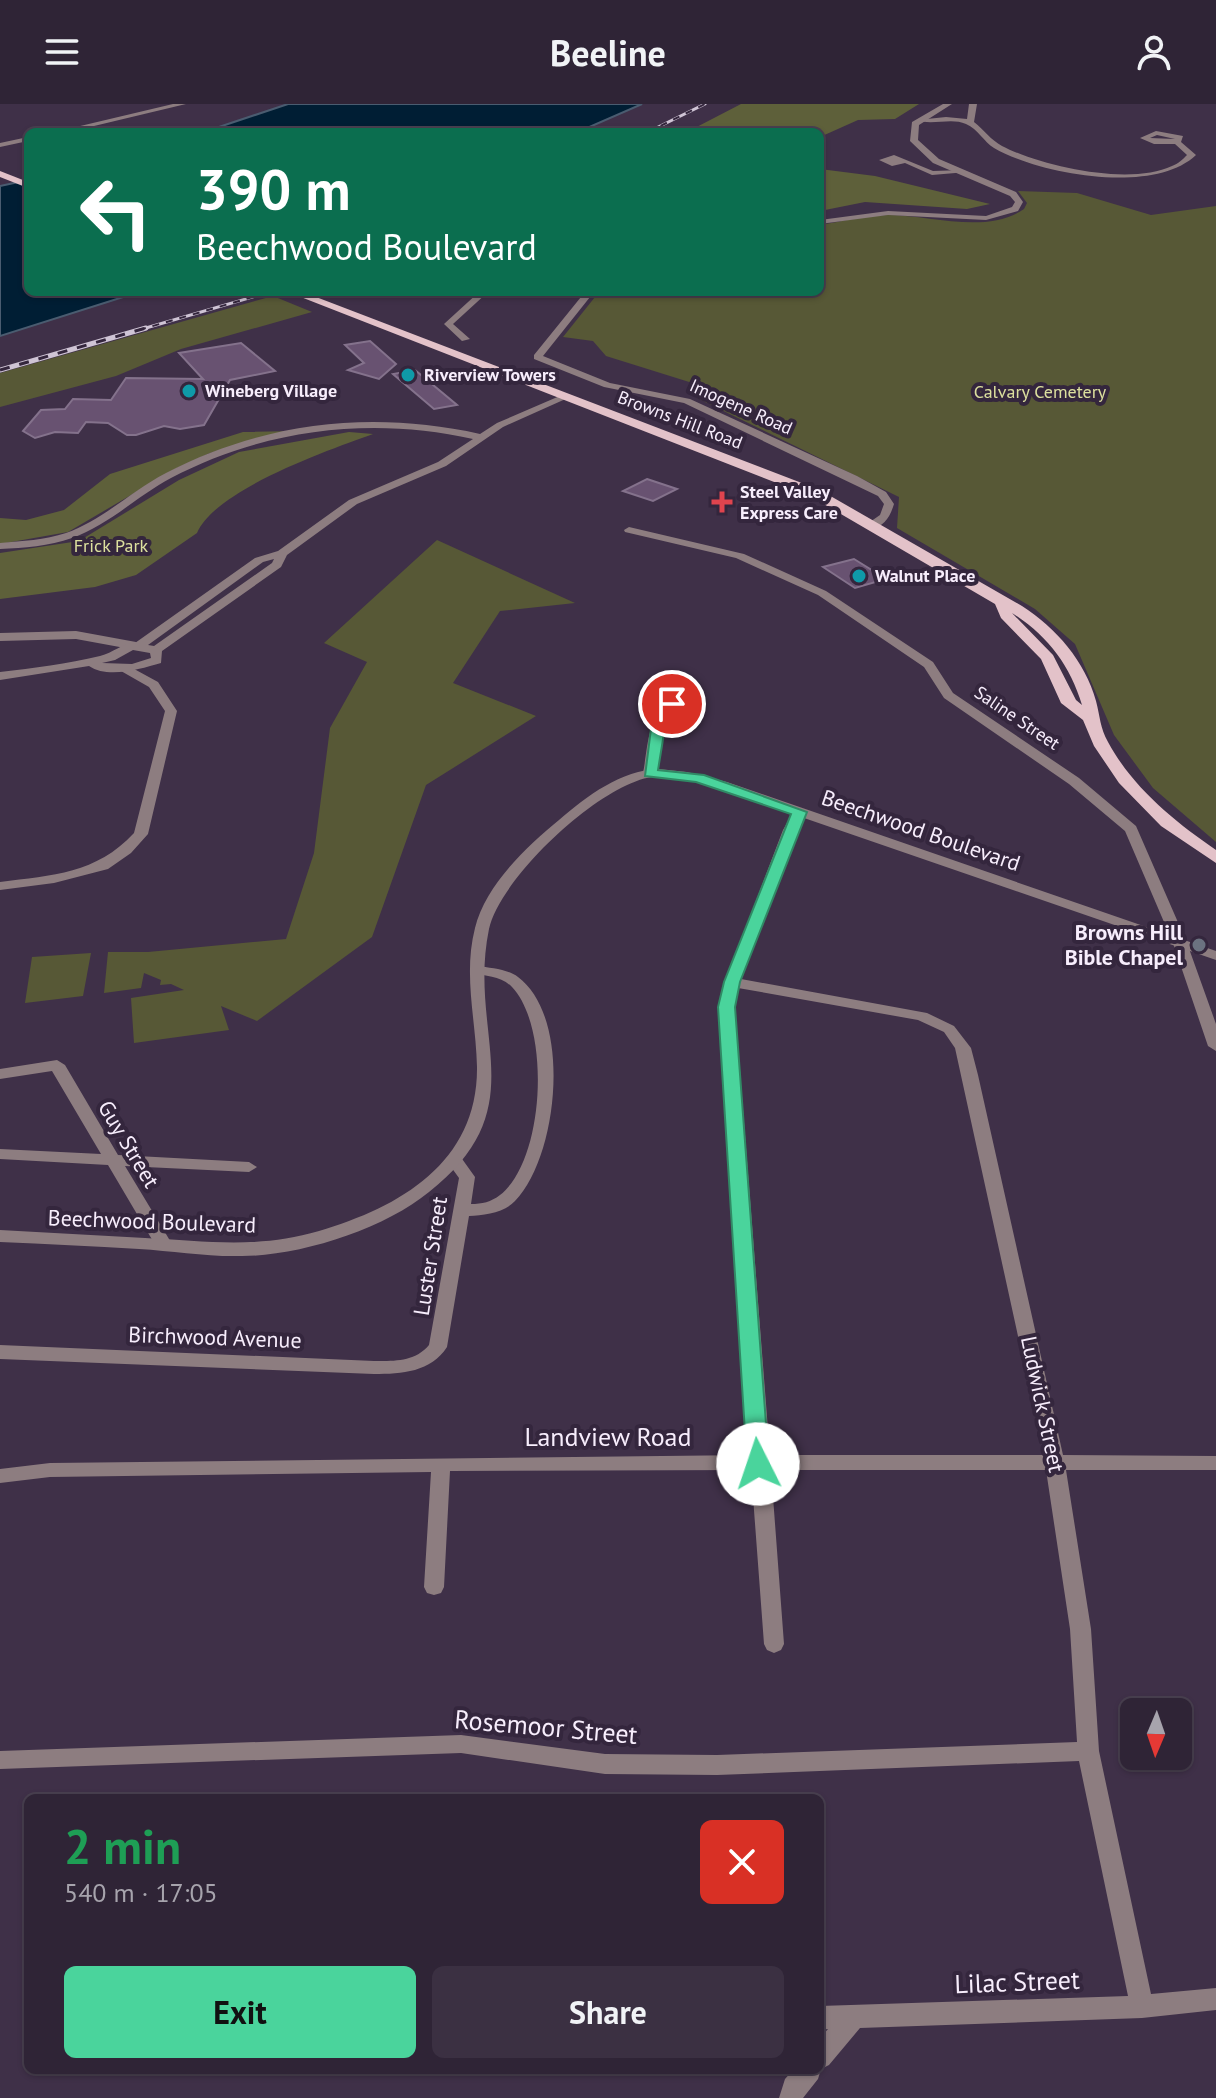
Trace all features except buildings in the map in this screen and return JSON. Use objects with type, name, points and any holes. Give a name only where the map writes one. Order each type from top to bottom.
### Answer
[{"type":"main road","points":[[0,174],[24,183]]},
{"type":"main road","name":"Browns Hill Road","points":[[303,296],[815,493],[1001,602],[1006,615],[1048,658],[1069,703],[1090,718],[1119,772],[1174,828],[1216,858]]},
{"type":"street","points":[[77,128],[182,104]]},
{"type":"street","points":[[824,221],[888,213],[986,218],[1015,209],[1019,202],[1013,194],[919,149],[913,132],[921,120],[948,104]]},
{"type":"street","points":[[970,123],[973,104]]},
{"type":"street","points":[[921,120],[970,123],[998,147],[1022,156],[1051,166],[1110,175],[1173,169],[1192,155],[1177,142]]},
{"type":"street","points":[[0,145],[24,140]]},
{"type":"street","points":[[906,163],[932,173],[963,172]]},
{"type":"street","points":[[465,339],[448,324],[480,296]]},
{"type":"street","name":"Imogene Road","points":[[587,296],[537,357],[607,385],[687,401],[853,478],[882,494],[889,504],[885,517],[871,526]]},
{"type":"street","points":[[0,676],[70,667],[116,656],[137,646],[259,560],[282,553],[353,502],[442,464],[480,437],[565,397]]},
{"type":"street","points":[[0,546],[38,543],[75,534],[166,477],[208,458],[262,442],[308,432],[394,424],[480,437]]},
{"type":"street","name":"Saline Street","points":[[629,530],[740,556],[774,568],[822,593],[929,665],[948,695],[1074,781],[1131,829],[1180,943],[1212,1025],[1216,1046]]},
{"type":"street","points":[[137,646],[156,650],[277,565],[282,553]]},
{"type":"street","points":[[0,637],[46,633],[116,656],[152,664]]},
{"type":"street","points":[[152,664],[159,657],[156,650]]},
{"type":"street","points":[[0,886],[54,879],[103,866],[141,834],[171,711],[154,685],[116,656]]},
{"type":"street","points":[[152,664],[154,685]]},
{"type":"street","points":[[650,773],[659,721],[672,704]]},
{"type":"street","name":"Beechwood Boulevard","points":[[0,1236],[252,1250],[311,1238],[366,1220],[423,1188],[454,1160],[477,1126],[485,1101],[484,1040],[477,970],[482,928],[490,905],[525,857],[576,813],[626,780],[650,773],[698,778],[1216,956]]},
{"type":"street","points":[[774,1644],[726,1035],[732,982],[800,812]]},
{"type":"street","points":[[464,1210],[488,1209],[510,1196],[530,1162],[545,1121],[543,1045],[529,999],[510,978],[477,970]]},
{"type":"street","name":"Ludwick Street","points":[[732,982],[922,1016],[949,1029],[958,1039],[967,1060],[1055,1464],[1076,1590],[1088,1751],[1142,2007]]},
{"type":"street","name":"Guy Street","points":[[0,1074],[57,1065],[163,1244]]},
{"type":"street","points":[[0,1154],[249,1167]]},
{"type":"street","name":"Luster Street","points":[[427,1360],[438,1347],[441,1335],[464,1210],[467,1177],[454,1160]]},
{"type":"street","name":"Birchwood Avenue","points":[[0,1352],[351,1367],[384,1367],[427,1360]]},
{"type":"street","name":"Landview Road","points":[[0,1476],[50,1470],[441,1465],[1216,1463]]},
{"type":"street","points":[[434,1587],[441,1465]]},
{"type":"street","name":"Rosemoor Street","points":[[0,1760],[461,1744],[605,1764],[717,1765],[1088,1751]]},
{"type":"street","name":"Lilac Street","points":[[824,2018],[1142,2007],[1216,1999]]},
{"type":"street","points":[[824,2052],[852,2019]]},
{"type":"street","points":[[791,2098],[794,2088],[806,2074]]},
{"type":"green space","points":[[741,104],[919,104],[895,119],[858,120],[824,135],[824,128],[695,128]]},
{"type":"green space","points":[[824,170],[875,176],[990,204],[967,209],[865,202],[824,210]]},
{"type":"green space","name":"Calvary Cemetery","points":[[1018,191],[1077,193],[1151,215],[1216,206],[1216,842],[1153,788],[1114,735],[1075,644],[1035,609],[897,528],[899,497],[697,398],[702,386],[606,356],[593,341],[563,337],[596,296],[824,296],[824,224],[888,215],[958,222],[993,221],[1009,217],[1024,209],[1027,203]]},
{"type":"green space","points":[[273,296],[312,312],[181,349],[116,376],[0,407],[0,373]]},
{"type":"green space","points":[[299,431],[210,453],[177,468],[68,532],[0,544],[0,518],[26,520],[64,510],[110,474],[243,432]]},
{"type":"green space","name":"Frick Park","points":[[349,432],[373,434],[303,461],[249,487],[226,501],[208,517],[197,533],[136,575],[95,587],[0,599],[0,553],[79,541],[179,480],[239,452]]},
{"type":"green space","points":[[437,540],[575,603],[500,611],[453,683],[536,716],[426,785],[372,937],[257,1021],[221,1006],[229,1030],[134,1043],[131,998],[184,990],[171,984],[160,985],[161,980],[144,973],[141,988],[104,993],[108,952],[148,952],[286,939],[314,853],[330,728],[367,662],[324,643]]},
{"type":"green space","points":[[91,953],[83,996],[25,1003],[32,957]]},
{"type":"water","points":[[288,104],[642,104],[587,128],[216,128]]},
{"type":"water","points":[[24,181],[24,296],[126,296],[0,336],[0,186]]},
{"type":"railway","points":[[656,128],[705,104]]},
{"type":"railway","points":[[139,330],[256,296]]},
{"type":"railway","points":[[0,370],[146,328]]},
{"type":"place","name":"Riverview Towers","points":[[408,375]]},
{"type":"place","name":"Wineberg Village","points":[[189,391]]},
{"type":"place","name":"Steel Valley Express Care","points":[[722,502]]},
{"type":"place","name":"Walnut Place","points":[[859,576]]},
{"type":"place","name":"Browns Hill Bible Chapel","points":[[1199,945]]},
{"type":"route","points":[[672,704],[659,721],[650,773],[687,775],[800,812],[790,830],[732,982],[727,1007],[726,1035],[758,1464]]}]
